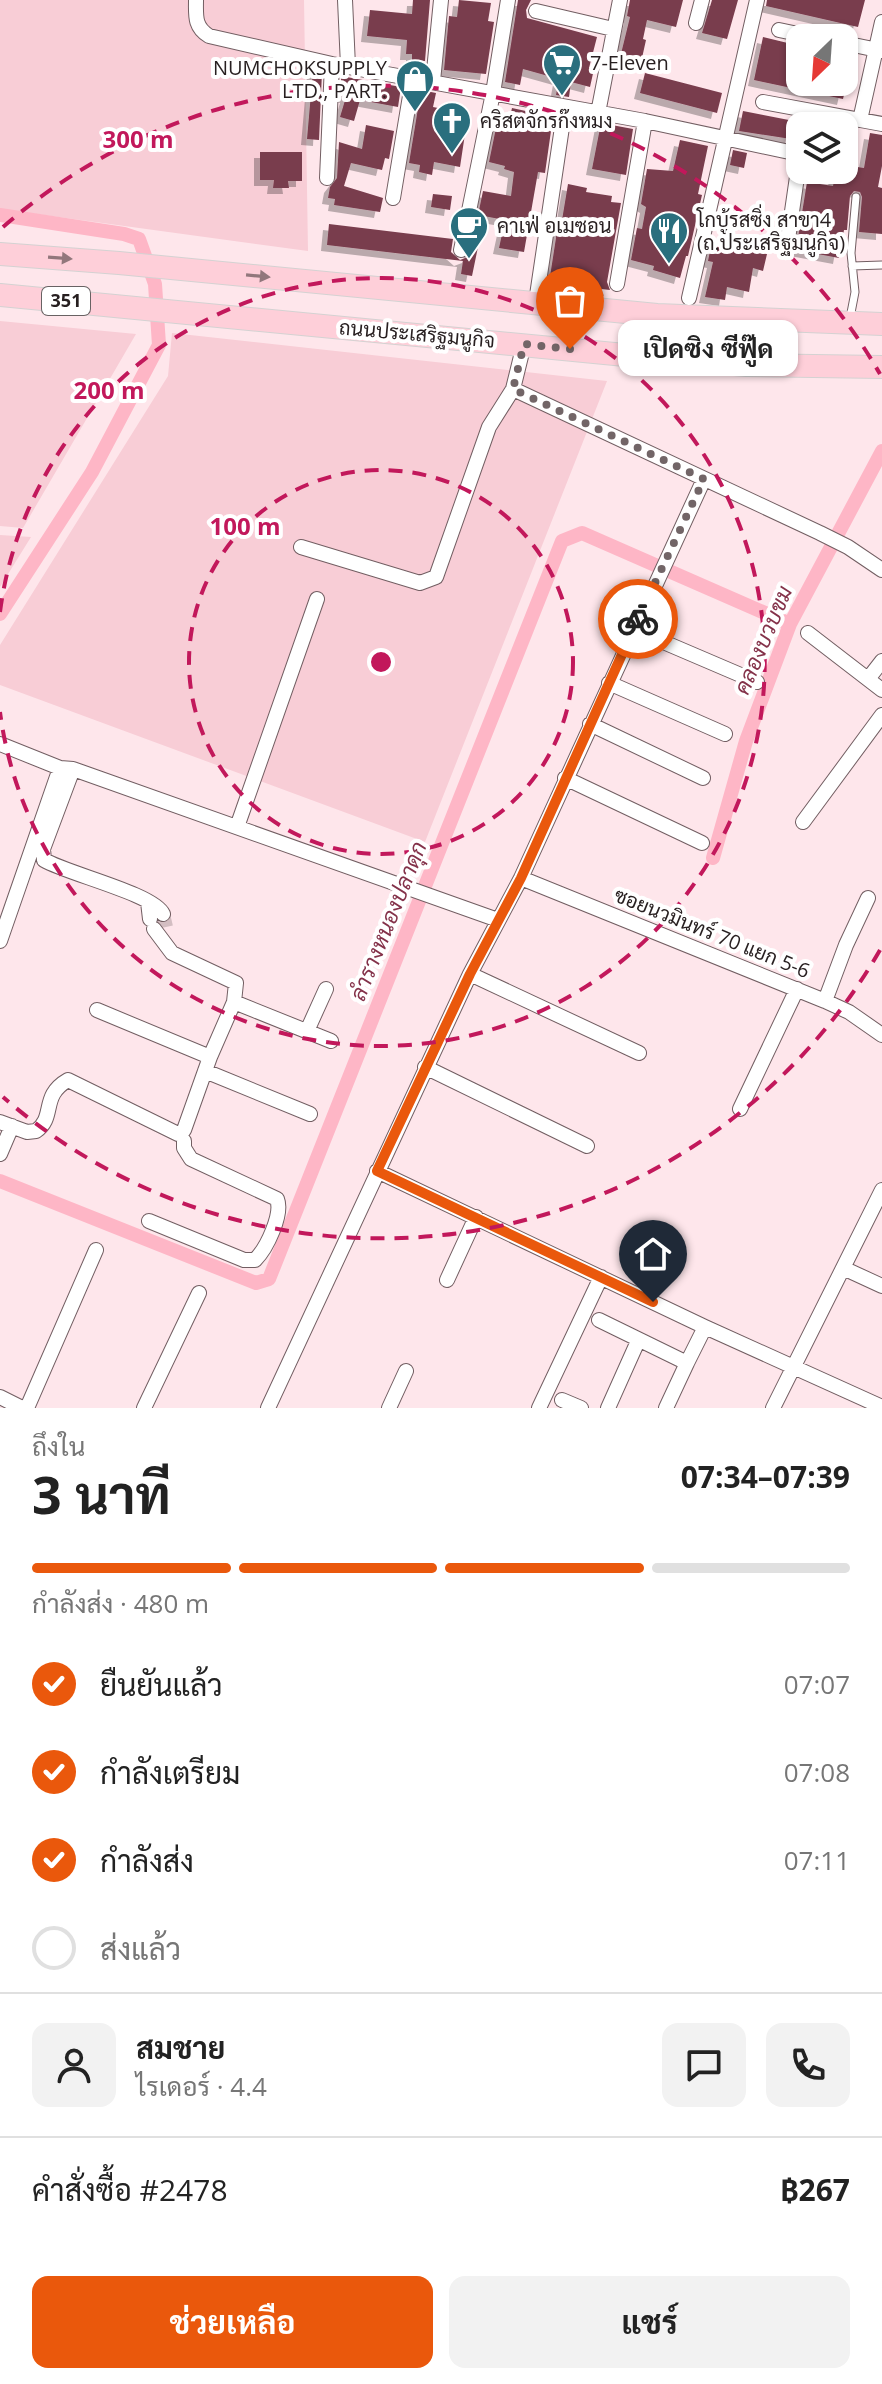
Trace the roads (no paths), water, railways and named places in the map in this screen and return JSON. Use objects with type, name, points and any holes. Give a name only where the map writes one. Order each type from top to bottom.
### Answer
[{"type":"main road","name":"351","points":[[0,254],[657,315],[882,324]]},
{"type":"main road","name":"ถนนประเสริฐมนูกิจ","points":[[0,295],[747,365],[882,367]]},
{"type":"street","points":[[196,0],[197,24],[209,36],[332,64],[645,121],[787,151],[800,158],[787,246]]},
{"type":"street","points":[[345,0],[348,66]]},
{"type":"street","points":[[433,81],[441,0]]},
{"type":"street","points":[[598,113],[620,0]]},
{"type":"street","points":[[696,23],[702,0]]},
{"type":"street","points":[[689,298],[757,0]]},
{"type":"street","points":[[461,250],[493,93],[503,1]]},
{"type":"street","points":[[536,11],[613,29]]},
{"type":"street","points":[[860,120],[879,50],[882,22]]},
{"type":"street","points":[[779,30],[786,31]]},
{"type":"street","points":[[858,46],[879,50]]},
{"type":"street","points":[[327,178],[332,64]]},
{"type":"street","points":[[393,198],[413,78]]},
{"type":"street","points":[[763,102],[882,124]]},
{"type":"street","points":[[536,302],[565,107]]},
{"type":"street","points":[[617,284],[645,121]]},
{"type":"street","points":[[301,547],[420,583],[436,577],[489,427],[513,389],[524,344]]},
{"type":"street","points":[[513,389],[820,533],[882,570]]},
{"type":"street","points":[[268,1408],[425,1067],[521,878],[704,479]]},
{"type":"street","points":[[237,827],[317,599]]},
{"type":"street","points":[[633,629],[757,682]]},
{"type":"street","points":[[808,633],[882,690]]},
{"type":"street","points":[[868,679],[882,661]]},
{"type":"street","points":[[609,683],[725,734]]},
{"type":"street","points":[[803,822],[882,715]]},
{"type":"street","points":[[590,724],[703,778]]},
{"type":"street","points":[[0,744],[498,920]]},
{"type":"street","points":[[67,768],[43,849],[44,860],[148,902],[172,953],[236,983],[234,1002],[207,1064],[182,1135],[184,1148],[191,1159],[277,1199],[279,1210],[262,1254],[255,1260],[244,1260],[149,1221]]},
{"type":"street","points":[[0,941],[67,768]]},
{"type":"street","points":[[565,778],[702,843]]},
{"type":"street","name":"ซอยนวมินทร์ 70 แยก 5-6","points":[[521,878],[825,1001],[849,1012],[882,1035]]},
{"type":"street","points":[[825,1001],[868,898]]},
{"type":"street","points":[[470,974],[639,1053]]},
{"type":"street","points":[[307,1031],[326,989]]},
{"type":"street","points":[[740,1109],[797,989]]},
{"type":"street","points":[[234,1002],[331,1041]]},
{"type":"street","points":[[97,1010],[310,1114]]},
{"type":"street","points":[[425,1067],[587,1146]]},
{"type":"street","points":[[0,1154],[6,1124],[27,1132],[42,1127],[51,1095],[68,1080],[182,1135]]},
{"type":"street","points":[[377,1171],[705,1327],[882,1407]]},
{"type":"street","points":[[773,1408],[882,1190]]},
{"type":"street","points":[[447,1280],[476,1217]]},
{"type":"street","points":[[0,1397],[24,1408],[96,1250]]},
{"type":"street","points":[[843,1268],[882,1286]]},
{"type":"street","points":[[539,1408],[601,1277]]},
{"type":"street","points":[[144,1408],[199,1293]]},
{"type":"street","points":[[599,1320],[687,1363]]},
{"type":"street","points":[[666,1408],[705,1327]]},
{"type":"street","points":[[608,1408],[638,1341]]},
{"type":"street","points":[[389,1408],[406,1371]]},
{"type":"street","points":[[562,1400],[581,1408]]},
{"type":"lane","points":[[848,324],[855,292],[852,266],[856,197]]},
{"type":"lane","points":[[852,266],[882,265]]},
{"type":"waterway","points":[[0,215],[139,239],[155,284],[159,345],[92,472],[0,614]]},
{"type":"waterway","name":"คลองบวบขม","points":[[713,858],[746,741],[790,624],[882,451]]},
{"type":"waterway","name":"ลำรางหนองปลาดุก","points":[[0,1181],[256,1283],[269,1279],[562,541],[582,533],[790,624]]},
{"type":"tunnel","points":[[163,914],[166,927]]},
{"type":"place","name":"7-Eleven","points":[[562,97]]},
{"type":"place","name":"NUMCHOKSUPPLY LTD., PART.","points":[[415,113]]},
{"type":"place","name":"คริสตจักรก๊งหมง","points":[[452,155]]},
{"type":"place","name":"คาเฟ่ อเมซอน","points":[[469,260]]},
{"type":"place","name":"โกบู้รสซิ่ง สาขา4 (ถ.ประเสริฐมนูกิจ)","points":[[669,265]]},
{"type":"place","name":"เปิดซิง ซีฟู๊ด","points":[[570,349]]}]
